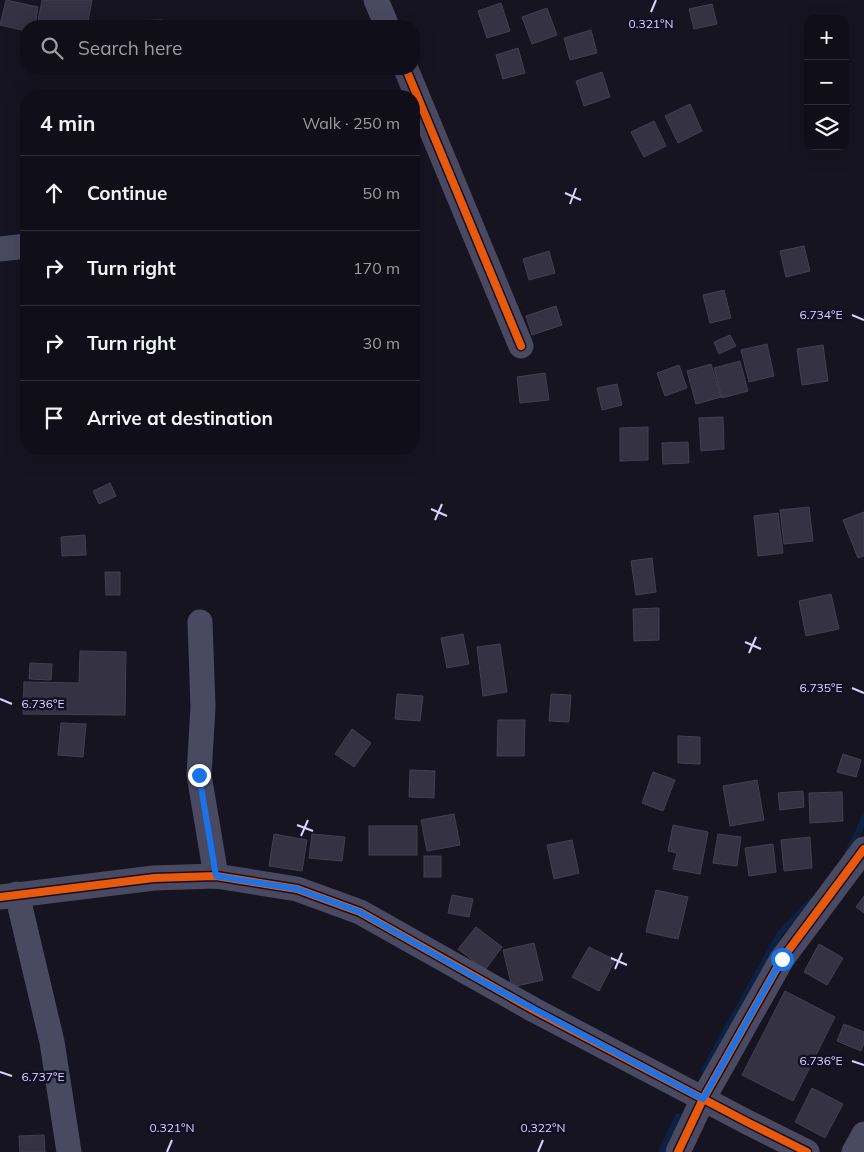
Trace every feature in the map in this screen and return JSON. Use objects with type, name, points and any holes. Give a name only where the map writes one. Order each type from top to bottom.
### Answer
[{"type":"street","points":[[376,0],[384,20]]},
{"type":"street","points":[[408,75],[411,90]]},
{"type":"street","points":[[422,133],[521,346]]},
{"type":"street","points":[[0,248],[20,246]]},
{"type":"street","points":[[200,622],[203,706],[199,775],[216,876]]},
{"type":"street","points":[[678,1152],[703,1099],[782,959],[864,849]]},
{"type":"street","points":[[69,1152],[52,1042],[8,895],[154,878],[216,876],[297,889],[360,912],[495,989],[807,1152]]},
{"type":"street","points":[[854,1152],[864,1134]]},
{"type":"building","points":[[6,0],[38,7],[36,20],[20,20],[20,30],[0,25]]},
{"type":"building","points":[[42,0],[92,0],[88,20],[38,20]]},
{"type":"building","points":[[501,3],[510,31],[487,38],[478,11]]},
{"type":"building","points":[[712,4],[717,24],[694,29],[689,9]]},
{"type":"building","points":[[547,8],[557,35],[532,44],[522,17]]},
{"type":"building","points":[[591,30],[597,53],[570,60],[564,38]]},
{"type":"building","points":[[518,48],[525,73],[503,79],[496,55]]},
{"type":"building","points":[[602,72],[610,97],[584,106],[576,81]]},
{"type":"building","points":[[690,104],[702,131],[678,143],[665,116]]},
{"type":"building","points":[[654,121],[666,146],[644,157],[631,132]]},
{"type":"building","points":[[804,246],[810,271],[786,277],[780,251]]},
{"type":"building","points":[[549,251],[555,273],[529,280],[523,259]]},
{"type":"building","points":[[724,290],[731,318],[710,323],[703,295]]},
{"type":"building","points":[[556,306],[562,325],[532,335],[526,316]]},
{"type":"building","points":[[730,335],[736,346],[719,354],[714,342]]},
{"type":"building","points":[[767,344],[774,376],[749,382],[741,350]]},
{"type":"building","points":[[823,345],[828,381],[802,385],[797,349]]},
{"type":"building","points":[[740,361],[748,391],[722,398],[714,368]]},
{"type":"building","points":[[711,364],[721,397],[696,404],[687,371]]},
{"type":"building","points":[[679,365],[687,388],[665,396],[657,373]]},
{"type":"building","points":[[545,373],[549,400],[520,403],[517,377]]},
{"type":"building","points":[[617,384],[622,405],[602,410],[597,388]]},
{"type":"building","points":[[723,417],[724,449],[701,451],[699,418]]},
{"type":"building","points":[[648,427],[648,460],[620,461],[620,428]]},
{"type":"building","points":[[688,442],[689,463],[663,464],[662,443]]},
{"type":"building","points":[[110,483],[116,496],[99,504],[93,491]]},
{"type":"building","points":[[809,507],[813,541],[784,544],[780,510]]},
{"type":"building","points":[[864,512],[864,556],[858,558],[843,520]]},
{"type":"building","points":[[778,513],[783,553],[758,556],[754,516]]},
{"type":"building","points":[[85,535],[86,555],[62,556],[61,537]]},
{"type":"building","points":[[652,558],[656,592],[636,595],[631,561]]},
{"type":"building","points":[[105,572],[120,572],[120,595],[106,595]]},
{"type":"building","points":[[831,594],[839,629],[806,636],[799,601]]},
{"type":"building","points":[[659,608],[659,640],[634,641],[633,609]]},
{"type":"building","points":[[463,634],[469,664],[447,668],[441,638]]},
{"type":"building","points":[[500,644],[507,692],[483,696],[477,647]]},
{"type":"building","points":[[80,651],[126,652],[125,715],[23,714],[24,682],[79,683]]},
{"type":"building","points":[[30,663],[52,664],[51,680],[29,679]]},
{"type":"building","points":[[397,694],[423,696],[420,721],[395,719]]},
{"type":"building","points":[[551,694],[571,695],[569,722],[549,721]]},
{"type":"building","points":[[498,720],[525,720],[524,756],[497,756]]},
{"type":"building","points":[[61,723],[86,724],[83,757],[58,755]]},
{"type":"building","points":[[352,729],[371,743],[354,767],[335,754]]},
{"type":"building","points":[[678,736],[700,737],[700,764],[678,763]]},
{"type":"building","points":[[843,754],[861,760],[856,777],[837,772]]},
{"type":"building","points":[[410,770],[435,771],[434,798],[409,797]]},
{"type":"building","points":[[653,772],[675,780],[663,811],[642,803]]},
{"type":"building","points":[[757,780],[764,820],[730,826],[723,786]]},
{"type":"building","points":[[803,791],[804,807],[780,810],[778,793]]},
{"type":"building","points":[[842,792],[843,821],[810,823],[809,793]]},
{"type":"building","points":[[454,814],[460,845],[427,851],[421,820]]},
{"type":"building","points":[[673,825],[708,832],[700,874],[673,869],[677,853],[668,851]]},
{"type":"building","points":[[369,826],[417,826],[417,855],[369,855]]},
{"type":"building","points":[[274,834],[307,840],[302,871],[269,866]]},
{"type":"building","points":[[312,834],[345,837],[342,861],[309,858]]},
{"type":"building","points":[[718,834],[741,837],[737,866],[713,863]]},
{"type":"building","points":[[810,837],[812,868],[784,871],[781,840]]},
{"type":"building","points":[[572,840],[579,873],[554,879],[547,845]]},
{"type":"building","points":[[773,844],[776,872],[749,876],[745,848]]},
{"type":"building","points":[[424,856],[441,856],[441,877],[424,877]]},
{"type":"building","points":[[656,890],[688,897],[678,939],[646,932]]},
{"type":"building","points":[[452,895],[473,899],[469,917],[448,913]]},
{"type":"building","points":[[864,896],[864,913],[856,907]]},
{"type":"building","points":[[476,927],[502,947],[485,970],[458,949]]},
{"type":"building","points":[[534,943],[543,980],[512,987],[503,950]]},
{"type":"building","points":[[819,944],[843,958],[827,985],[804,972]]},
{"type":"building","points":[[589,947],[615,960],[599,991],[572,977]]},
{"type":"building","points":[[785,991],[835,1017],[793,1101],[742,1075]]},
{"type":"building","points":[[844,1024],[864,1032],[864,1043],[861,1051],[837,1041]]},
{"type":"building","points":[[812,1088],[843,1104],[825,1138],[795,1122]]},
{"type":"building","points":[[44,1135],[45,1152],[20,1152],[19,1136]]},
{"type":"waterway","points":[[848,852],[864,817]]},
{"type":"waterway","points":[[704,1070],[780,933],[812,900]]},
{"type":"waterway","points":[[661,1152],[678,1116]]},
{"type":"cycle path","points":[[408,75],[415,90]]},
{"type":"cycle path","points":[[420,103],[521,346]]},
{"type":"cycle path","points":[[678,1152],[703,1099],[782,959],[864,849]]},
{"type":"cycle path","points":[[0,897],[154,878],[216,876],[297,889],[360,912],[534,1010],[807,1152]]},
{"type":"route","points":[[199,775],[216,876],[297,889],[360,912],[487,984],[703,1099],[782,959]]}]
